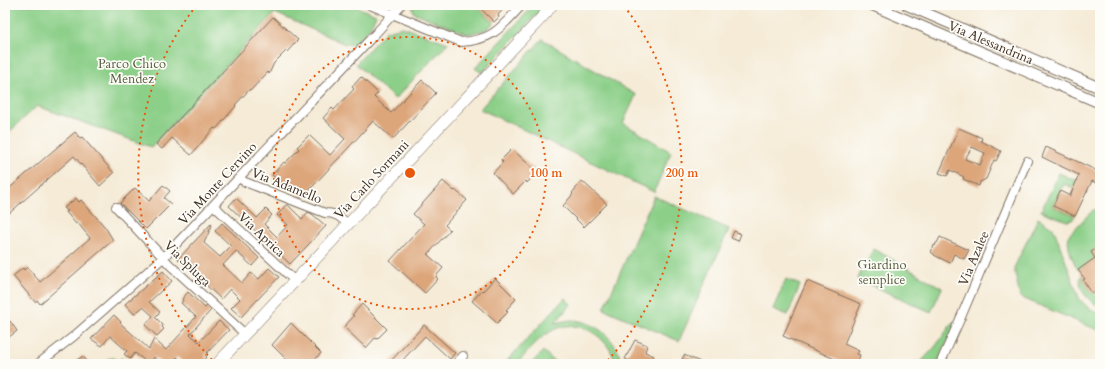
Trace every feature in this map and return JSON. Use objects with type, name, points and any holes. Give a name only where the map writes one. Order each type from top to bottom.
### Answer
[{"type":"main road","name":"Via Carlo Sormani","points":[[217,364],[548,9],[555,5]]},
{"type":"street","points":[[370,5],[461,42],[473,41],[495,32],[522,5]]},
{"type":"street","name":"Via Monte Cervino","points":[[38,364],[70,340],[163,258],[401,5]]},
{"type":"street","name":"Via Alessandrina","points":[[872,5],[1100,103]]},
{"type":"street","name":"Via Alessandrina","points":[[907,5],[1100,88]]},
{"type":"street","name":"Via Azalee","points":[[940,364],[1028,161]]},
{"type":"street","name":"Via Adamello","points":[[239,178],[245,182],[325,213],[333,213],[338,215],[348,224]]},
{"type":"street","name":"Via Aprica","points":[[213,205],[295,281]]},
{"type":"street","name":"Via Spluga","points":[[116,207],[163,258],[245,334]]},
{"type":"street","points":[[456,364],[463,356]]},
{"type":"green space","name":"Parco Chico Mendez","points":[[5,5],[352,5],[376,15],[371,26],[356,45],[345,44],[275,13],[151,147],[37,106],[5,136]]},
{"type":"green space","points":[[412,5],[475,5],[494,23],[485,30],[468,34],[414,13]]},
{"type":"green space","points":[[534,5],[546,5],[482,73],[475,68]]},
{"type":"green space","points":[[403,27],[448,43],[395,99],[356,64],[386,31]]},
{"type":"green space","points":[[542,39],[636,95],[623,123],[671,152],[654,192],[480,109]]},
{"type":"green space","points":[[1059,173],[1077,181],[1073,188],[1064,184],[1053,206],[1075,216],[1072,220],[1067,221],[1041,211]]},
{"type":"green space","points":[[654,196],[729,229],[679,341],[604,309]]},
{"type":"green space","points":[[1099,209],[1100,246],[1091,252],[1095,258],[1078,270],[1069,249],[1069,235],[1093,210]]},
{"type":"green space","points":[[1038,218],[1052,227],[1055,232],[1079,298],[1088,307],[1100,313],[1100,331],[1020,297],[1014,268]]},
{"type":"green space","name":"Giardino semplice","points":[[874,249],[942,288],[931,312],[857,279]]},
{"type":"green space","points":[[1082,275],[1085,279],[1083,280],[1092,293],[1094,292],[1100,296],[1100,306],[1084,294],[1080,284]]},
{"type":"green space","points":[[786,279],[800,285],[788,315],[773,309]]},
{"type":"green space","points":[[565,298],[571,304],[555,323],[573,320],[582,321],[598,328],[616,347],[621,364],[615,364],[610,350],[600,338],[593,333],[579,327],[565,326],[545,335],[534,344],[517,364],[504,364]]},
{"type":"green space","points":[[953,322],[956,323],[937,364],[919,364],[935,347]]},
{"type":"green space","points":[[543,351],[557,364],[531,364]]},
{"type":"green space","points":[[114,358],[118,361],[121,358],[128,364],[111,364],[107,359]]},
{"type":"building","points":[[477,5],[507,5],[494,22]]},
{"type":"building","points":[[273,17],[298,40],[274,63],[269,74],[268,72],[251,90],[250,89],[216,129],[214,128],[191,155],[172,138],[162,149],[156,144]]},
{"type":"building","points":[[361,77],[378,93],[374,97],[391,113],[422,80],[436,93],[393,139],[373,121],[302,198],[290,187],[288,190],[272,175],[299,149],[297,147],[309,135],[330,155],[345,139],[323,118],[332,108],[334,110],[354,89],[352,87]]},
{"type":"building","points":[[959,128],[982,138],[981,141],[1001,151],[996,161],[994,160],[986,179],[980,182],[979,186],[963,179],[964,177],[950,170],[947,176],[939,173]],"holes":[[[972,147],[985,153],[980,165],[965,159]]]},
{"type":"building","points":[[75,132],[80,138],[82,137],[114,173],[100,186],[74,156],[5,217],[5,192]]},
{"type":"building","points":[[1046,147],[1100,172],[1096,183],[1092,181],[1075,216],[1053,206],[1060,191],[1070,196],[1079,175],[1042,157]]},
{"type":"building","points":[[512,149],[537,172],[527,183],[526,181],[513,194],[493,173],[503,162],[501,160]]},
{"type":"building","points":[[443,181],[467,200],[445,225],[450,230],[428,255],[443,268],[436,277],[438,279],[425,293],[390,261],[424,224],[413,214]]},
{"type":"building","points":[[582,181],[607,204],[584,227],[563,206]]},
{"type":"building","points":[[163,185],[170,191],[164,198],[171,204],[146,229],[120,203],[135,188],[149,201]]},
{"type":"building","points":[[76,198],[79,202],[81,200],[105,227],[113,240],[40,304],[37,300],[35,302],[13,276],[23,268],[24,270],[27,267],[40,282],[90,238],[77,222],[76,224],[66,212],[68,211],[64,208]]},
{"type":"building","points":[[236,198],[257,218],[266,209],[272,215],[264,224],[277,237],[288,225],[277,215],[287,204],[302,219],[308,212],[326,226],[290,264],[229,206]]},
{"type":"building","points":[[222,223],[259,258],[252,266],[236,251],[223,265],[242,283],[251,273],[259,279],[269,268],[279,277],[241,317],[231,308],[240,299],[230,289],[221,299],[178,259],[211,224],[212,225],[204,243],[220,257],[231,246],[215,231]]},
{"type":"building","points":[[734,231],[741,234],[738,241],[731,238]]},
{"type":"building","points":[[940,237],[969,250],[964,259],[954,254],[950,263],[934,255],[931,252]]},
{"type":"building","points":[[1100,246],[1100,300],[1094,292],[1092,293],[1083,280],[1085,279],[1078,270],[1095,258],[1091,252]]},
{"type":"building","points":[[163,271],[172,281],[149,302],[160,312],[155,317],[163,325],[162,327],[164,329],[157,336],[145,325],[153,316],[143,307],[134,314],[125,304]]},
{"type":"building","points":[[495,278],[516,299],[506,310],[508,312],[497,323],[472,301]]},
{"type":"building","points":[[807,281],[861,304],[844,344],[859,351],[857,354],[860,355],[857,364],[846,364],[783,336]]},
{"type":"building","points":[[188,292],[205,308],[207,306],[211,310],[190,334],[199,342],[219,321],[229,330],[205,355],[207,357],[201,364],[185,364],[177,357],[171,364],[162,364],[154,357],[151,364],[149,364],[135,353],[130,359],[124,354],[127,351],[110,336],[102,346],[91,339],[114,315],[121,322],[120,323],[149,349],[154,339],[166,350],[196,317],[181,303],[183,301],[182,299]]},
{"type":"building","points":[[362,304],[387,329],[377,339],[375,338],[366,348],[344,327]]},
{"type":"building","points":[[10,321],[17,331],[5,340],[5,324]]},
{"type":"building","points":[[291,323],[321,353],[311,364],[291,364],[272,345]]},
{"type":"building","points":[[424,325],[455,353],[450,359],[425,336],[399,364],[388,364]]},
{"type":"building","points":[[635,340],[647,345],[645,352],[654,356],[651,364],[636,364],[625,359]]},
{"type":"building","points":[[684,355],[705,364],[680,364]]},
{"type":"building","points":[[83,356],[89,364],[71,364]]}]
